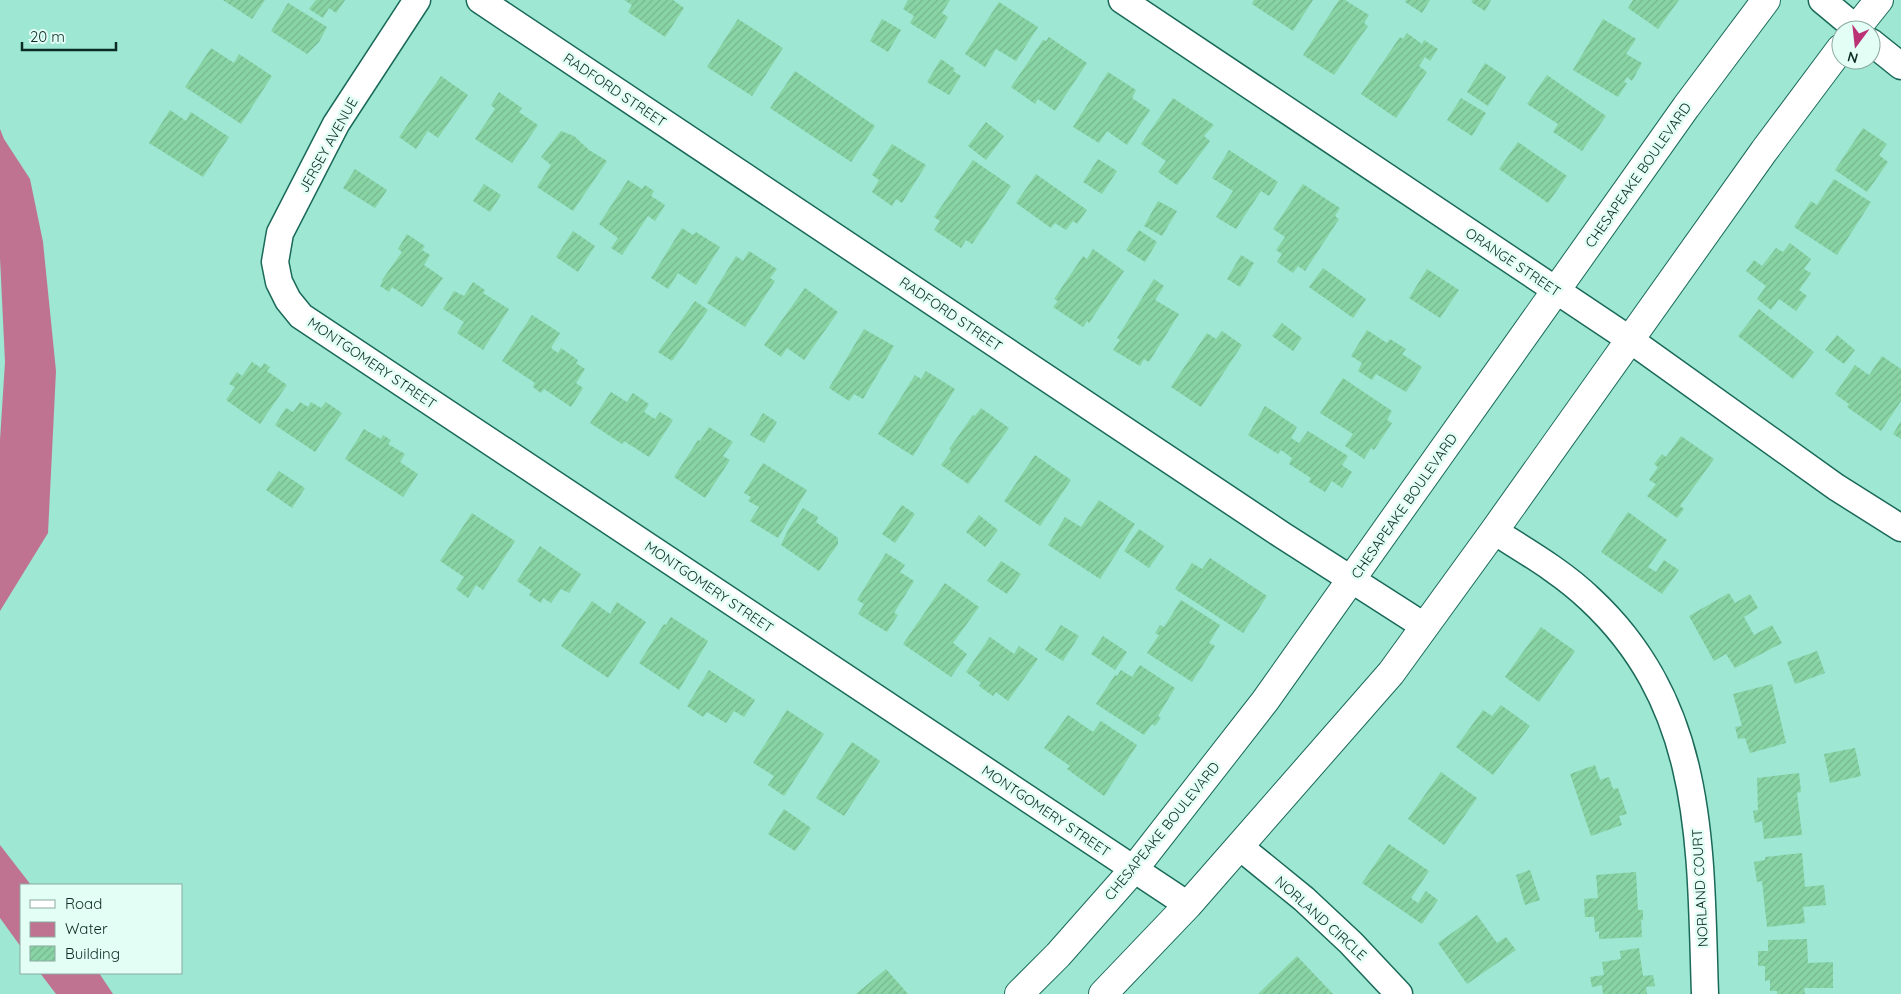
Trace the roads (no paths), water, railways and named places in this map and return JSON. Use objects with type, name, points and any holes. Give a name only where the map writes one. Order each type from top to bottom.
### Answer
[{"type":"main road","name":"CHESAPEAKE BOULEVARD","points":[[1019,994],[1058,955],[1134,870],[1266,701],[1686,107],[1766,0]]},
{"type":"main road","points":[[1866,20],[1879,0]]},
{"type":"main road","points":[[1103,994],[1188,905],[1391,673],[1764,151],[1831,67]]},
{"type":"street","name":"JERSEY AVENUE","points":[[288,300],[279,282],[276,262],[280,233],[336,124],[417,0]]},
{"type":"street","name":"RADFORD STREET","points":[[480,0],[1282,535],[1424,626]]},
{"type":"street","name":"ORANGE STREET","points":[[1122,0],[1556,290],[1836,487],[1901,528]]},
{"type":"street","points":[[1822,0],[1841,20]]},
{"type":"street","points":[[1881,53],[1901,66]]},
{"type":"street","name":"MONTGOMERY STREET","points":[[288,300],[301,316],[1134,870]]},
{"type":"street","name":"NORLAND COURT","points":[[1494,531],[1559,573],[1590,599],[1625,636],[1653,679],[1675,726],[1692,790],[1701,855],[1705,994]]},
{"type":"street","name":"NORLAND CIRCLE","points":[[1240,847],[1304,899],[1351,942],[1399,994]]},
{"type":"street","points":[[1134,870],[1188,905]]},
{"type":"water","points":[[0,129],[4,139],[30,179],[43,242],[56,371],[48,533],[0,611],[0,440],[5,362],[0,258]]},
{"type":"water","points":[[0,845],[30,884],[20,884],[20,946],[0,918]]},
{"type":"water","points":[[41,974],[100,974],[113,994],[56,994]]}]
